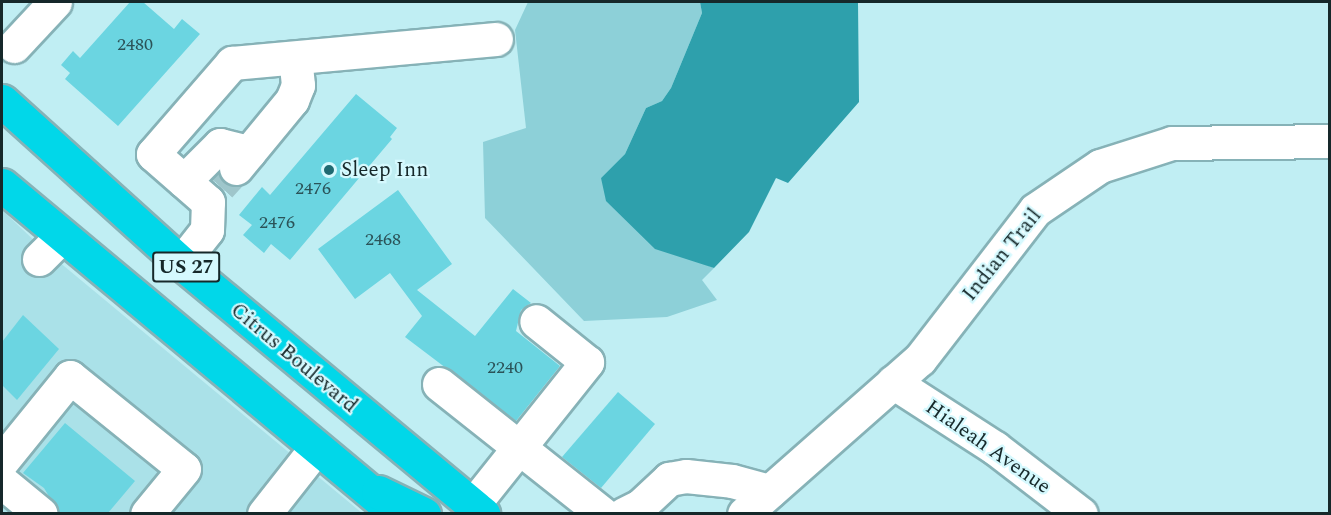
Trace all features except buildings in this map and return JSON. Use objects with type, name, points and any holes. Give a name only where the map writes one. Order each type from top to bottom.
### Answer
[{"type":"highway","name":"Citrus Boulevard","points":[[2,101],[181,263],[478,509]]},
{"type":"highway","name":"US 27","points":[[2,185],[50,248],[316,448],[397,513]]},
{"type":"highway","points":[[357,482],[424,513]]},
{"type":"street","points":[[14,46],[55,2]]},
{"type":"street","points":[[219,178],[153,154],[232,63],[496,39]]},
{"type":"street","points":[[181,263],[207,230],[219,178],[292,100],[298,85],[295,58]]},
{"type":"street","name":"Indian Trail","points":[[744,513],[920,359],[1035,210],[1100,166],[1172,144],[1329,141]]},
{"type":"street","points":[[478,509],[518,448],[587,362],[536,321]]},
{"type":"street","points":[[2,461],[70,377],[184,469],[147,513]]},
{"type":"street","name":"Hialeah Avenue","points":[[893,382],[995,448],[1081,513]]},
{"type":"street","points":[[439,384],[603,513]]},
{"type":"street","points":[[264,513],[316,448]]},
{"type":"street","points":[[624,513],[640,506],[669,479],[686,476],[732,481],[770,491]]},
{"type":"street","points":[[2,482],[40,513]]},
{"type":"shaded area","points":[[528,2],[700,2],[702,13],[671,88],[662,101],[646,108],[625,154],[601,178],[694,260],[714,268],[702,280],[717,300],[667,317],[584,321],[485,218],[483,142],[526,128],[515,30]]},
{"type":"shaded area","points":[[700,2],[858,2],[859,102],[788,183],[776,178],[749,232],[714,268],[655,249],[606,201],[601,178],[625,154],[646,108],[662,101],[671,88],[702,13]]},
{"type":"shaded area","points":[[2,210],[41,247],[362,513],[2,513]]},
{"type":"tunnel","points":[[220,186],[236,168]]},
{"type":"place","name":"Sleep Inn","points":[[329,170]]}]
